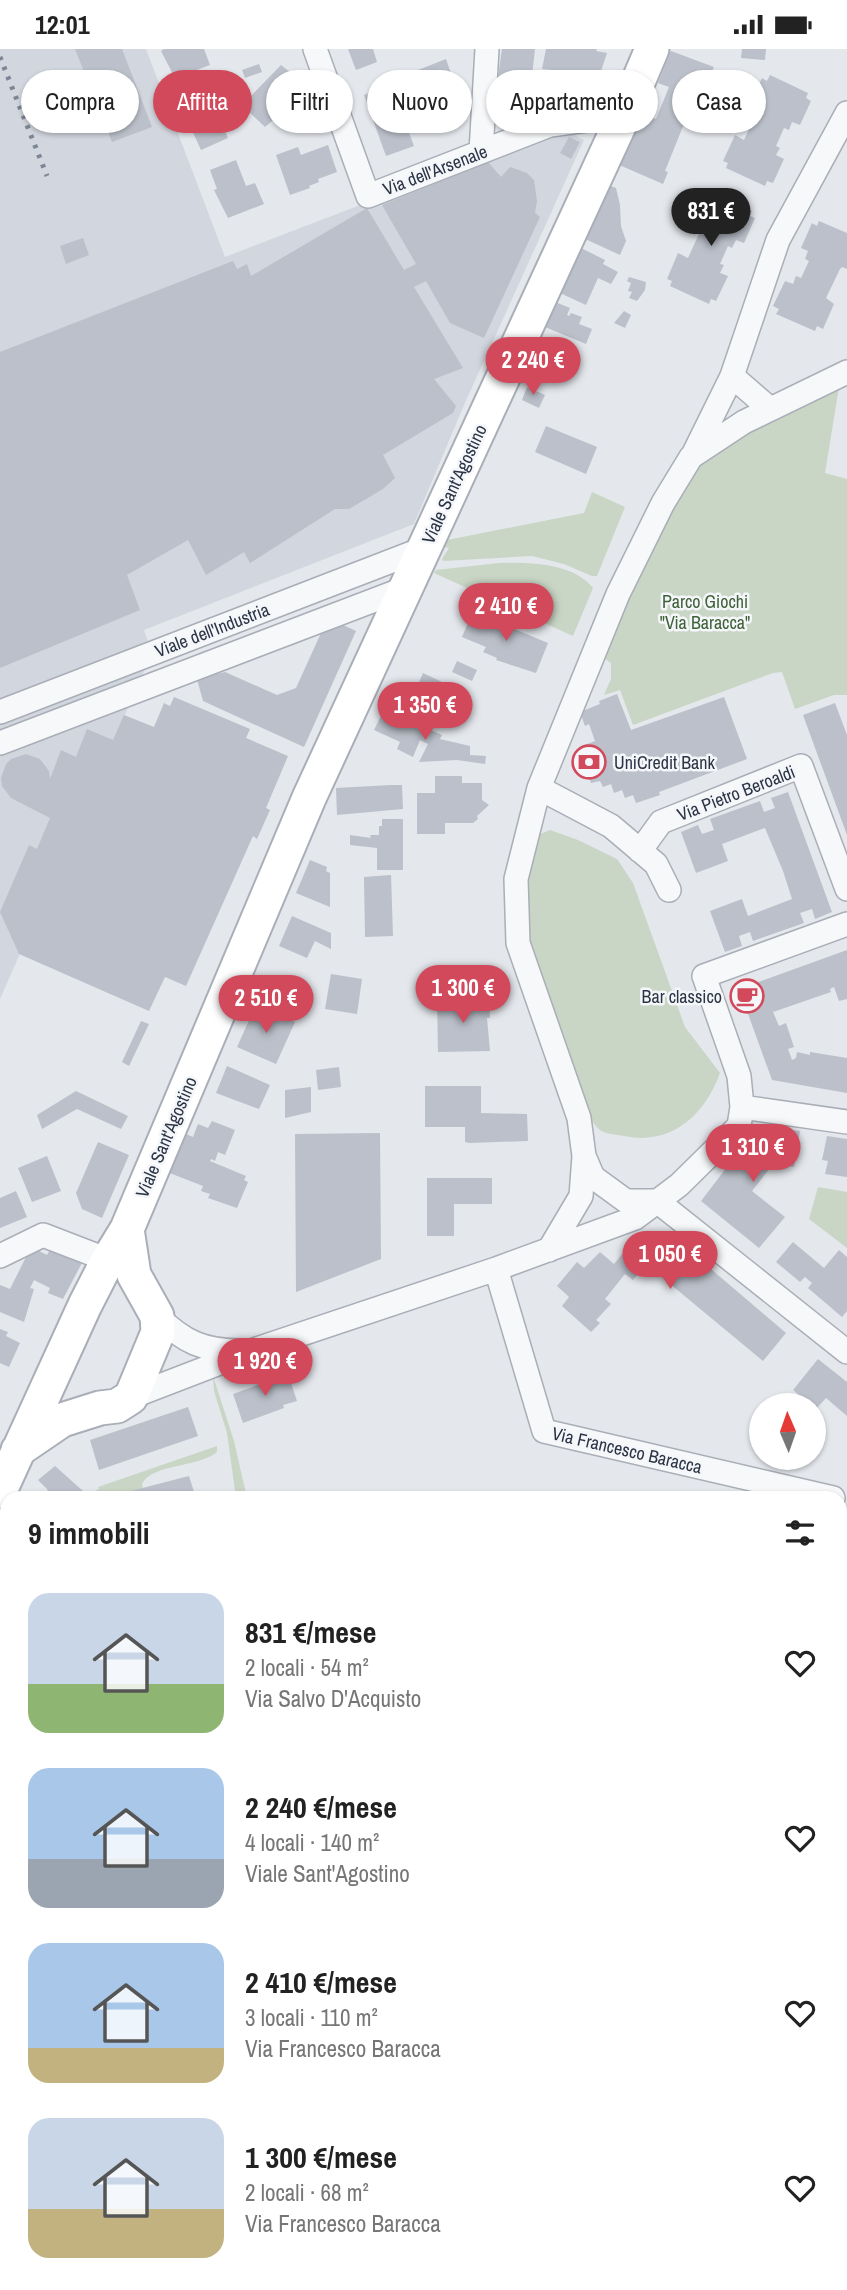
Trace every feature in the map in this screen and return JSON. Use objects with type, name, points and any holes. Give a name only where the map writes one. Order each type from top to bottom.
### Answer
[{"type":"main road","name":"Viale Sant'Agostino","points":[[643,70],[652,49]]},
{"type":"main road","name":"Viale Sant'Agostino","points":[[0,1491],[85,1305],[127,1229],[309,798],[616,133]]},
{"type":"main road","points":[[18,1450],[62,1420],[100,1408],[117,1406],[131,1397],[158,1332],[153,1309],[134,1275],[127,1229]]},
{"type":"main road","points":[[85,1305],[113,1293],[153,1309]]},
{"type":"main road","points":[[58,1364],[62,1378],[75,1394],[100,1408]]},
{"type":"street","name":"Via dell'Arsenale","points":[[315,49],[368,197],[530,133]]},
{"type":"street","points":[[481,152],[487,49]]},
{"type":"street","points":[[549,1250],[581,1196],[583,1156],[579,1118],[518,943],[516,879],[539,788],[618,594],[663,503],[691,457],[732,376],[778,240],[847,113]]},
{"type":"street","points":[[691,457],[744,422],[847,372]]},
{"type":"street","points":[[732,376],[770,409]]},
{"type":"street","name":"Viale dell'Industria","points":[[0,712],[425,548]]},
{"type":"street","name":"Viale dell'Industria","points":[[0,743],[406,588]]},
{"type":"street","name":"Via Pietro Beroaldi","points":[[640,851],[661,822],[801,766],[847,889]]},
{"type":"street","points":[[539,788],[611,826],[656,864],[669,890]]},
{"type":"street","points":[[131,1397],[248,1352],[496,1269],[635,1218],[679,1185],[739,1126],[742,1107],[739,1076],[704,977],[847,924]]},
{"type":"street","points":[[742,1107],[847,1122]]},
{"type":"street","points":[[583,1156],[593,1177],[626,1201],[657,1201],[847,1353]]},
{"type":"street","points":[[0,1256],[43,1235],[107,1261]]},
{"type":"street","name":"Via Francesco Baracca","points":[[496,1269],[544,1431],[803,1491]]},
{"type":"street","points":[[153,1309],[176,1335],[196,1345],[219,1351],[248,1352]]},
{"type":"shaded area","points":[[0,49],[146,49],[154,70],[153,133],[178,133],[225,257],[548,133],[571,133],[584,140],[464,405],[414,524],[144,630],[152,653],[0,999]]},
{"type":"green space","name":"Parco Giochi \"Via Baracca\"","points":[[839,387],[825,473],[847,479],[847,695],[834,695],[795,709],[782,672],[773,673],[633,725],[620,690],[604,695],[611,679],[611,663],[600,655],[669,493],[714,449]]},
{"type":"green space","points":[[592,492],[625,507],[597,576],[532,556],[442,559],[449,548],[445,547],[447,540],[584,513]]},
{"type":"green space","points":[[499,563],[550,566],[574,573],[585,580],[593,588],[573,636],[434,573],[436,570]]},
{"type":"green space","points":[[550,830],[617,859],[633,883],[685,1027],[720,1073],[705,1102],[684,1124],[671,1132],[641,1138],[605,1132],[595,1125],[578,1092],[536,969],[527,931],[526,885],[530,849],[537,837]]},
{"type":"green space","points":[[818,1187],[847,1192],[847,1248],[809,1219]]},
{"type":"green space","points":[[213,1376],[234,1441],[245,1491],[235,1491],[227,1433],[214,1391]]},
{"type":"green space","points":[[217,1446],[217,1452],[209,1457],[156,1472],[142,1484],[143,1489],[95,1491],[98,1487]]},
{"type":"building","points":[[75,49],[122,49],[130,70],[83,70]]},
{"type":"building","points":[[204,49],[210,65],[197,70],[171,70],[161,51]]},
{"type":"building","points":[[348,49],[373,49],[377,62],[356,70]]},
{"type":"building","points":[[502,49],[535,49],[533,70],[499,70]]},
{"type":"building","points":[[546,49],[597,49],[596,51],[607,53],[601,70],[542,69]]},
{"type":"building","points":[[742,49],[766,49],[765,60],[741,58]]},
{"type":"building","points":[[671,51],[714,67],[712,70],[672,70],[672,133],[680,133],[665,171],[668,172],[663,184],[617,164],[631,133],[658,133],[658,114],[669,87],[658,83]]},
{"type":"building","points":[[446,59],[450,70],[418,70]]},
{"type":"building","points":[[259,64],[262,72],[252,76],[252,70],[242,70]]},
{"type":"building","points":[[770,75],[808,93],[806,98],[811,101],[800,125],[792,122],[789,130],[784,128],[776,146],[780,148],[776,155],[784,159],[773,183],[767,181],[765,186],[726,168],[728,163],[723,161],[735,135],[744,140],[747,133],[766,133],[767,81]]},
{"type":"building","points":[[266,80],[265,127],[252,115],[252,95]]},
{"type":"building","points":[[139,93],[152,127],[139,132]]},
{"type":"building","points":[[108,133],[136,133],[112,142]]},
{"type":"building","points":[[193,133],[226,133],[228,138],[201,150]]},
{"type":"building","points":[[378,133],[409,133],[414,146],[386,156]]},
{"type":"building","points":[[569,137],[580,142],[571,159],[560,153]]},
{"type":"building","points":[[328,145],[337,172],[318,179],[319,182],[309,186],[310,188],[290,195],[276,155],[298,147],[301,155]]},
{"type":"building","points":[[236,160],[246,186],[255,183],[264,204],[228,218],[214,190],[217,189],[210,170]]},
{"type":"building","points":[[488,162],[501,177],[510,167],[527,173],[534,180],[537,201],[535,213],[540,217],[484,338],[450,323],[426,281],[414,287],[463,368],[434,379],[456,406],[453,413],[383,455],[395,478],[383,489],[349,509],[335,509],[250,563],[244,552],[206,575],[188,540],[127,575],[140,610],[0,668],[0,352],[233,261],[237,269],[247,264],[251,276],[367,208],[404,270],[416,264],[382,205]]},
{"type":"building","points":[[606,184],[616,188],[620,205],[621,226],[626,241],[620,255],[583,238]]},
{"type":"building","points":[[713,193],[752,211],[750,216],[755,218],[744,243],[736,240],[732,248],[728,246],[720,264],[724,265],[720,273],[728,276],[716,301],[711,299],[709,304],[670,286],[672,281],[667,279],[678,253],[688,258],[703,225],[694,221],[706,196],[711,198]]},
{"type":"building","points":[[819,221],[847,233],[847,269],[840,269],[826,298],[834,304],[823,329],[817,326],[815,331],[776,314],[779,309],[773,306],[785,281],[793,284],[796,276],[801,278],[809,261],[805,259],[808,251],[801,248],[812,223],[817,226]]},
{"type":"building","points":[[83,238],[89,255],[66,264],[60,246]]},
{"type":"building","points":[[579,247],[605,260],[603,264],[618,272],[611,284],[598,278],[586,305],[560,293]]},
{"type":"building","points":[[629,277],[646,282],[645,290],[637,301],[629,298],[632,292],[628,291],[631,283],[627,281]]},
{"type":"building","points":[[555,302],[570,308],[567,315],[571,313],[582,317],[579,324],[592,329],[586,344],[545,327]]},
{"type":"building","points":[[624,311],[631,315],[625,328],[614,323]]},
{"type":"building","points":[[539,341],[569,359],[557,383],[526,368]]},
{"type":"building","points":[[527,387],[545,395],[539,408],[522,400]]},
{"type":"building","points":[[546,426],[597,447],[586,474],[535,452]]},
{"type":"building","points":[[473,611],[511,630],[512,628],[548,643],[536,673],[496,660],[497,658],[483,652],[486,647],[462,637]]},
{"type":"building","points":[[341,624],[356,631],[304,747],[203,701],[197,679],[225,672],[277,695],[296,688],[321,633]]},
{"type":"building","points":[[457,661],[477,670],[472,681],[452,672]]},
{"type":"building","points":[[423,673],[459,690],[445,722],[409,706]]},
{"type":"building","points":[[617,694],[631,730],[724,697],[747,759],[636,803],[633,795],[625,798],[622,790],[614,793],[611,784],[603,787],[600,781],[591,783],[588,774],[581,776],[575,759],[582,757],[579,747],[595,741],[589,724],[585,726],[580,712]]},
{"type":"building","points":[[174,697],[250,729],[246,738],[288,756],[266,808],[270,810],[257,839],[253,836],[186,986],[165,977],[149,1011],[19,954],[0,912],[29,845],[37,849],[50,818],[11,798],[2,786],[1,778],[11,759],[26,754],[40,759],[49,771],[50,779],[61,750],[76,757],[87,729],[113,740],[124,715],[154,727],[164,703],[170,706]]},
{"type":"building","points":[[835,703],[847,735],[847,835],[803,715]]},
{"type":"building","points":[[382,714],[424,731],[426,728],[442,735],[440,739],[470,746],[470,755],[486,756],[485,764],[457,760],[419,762],[428,744],[420,740],[413,757],[397,749],[400,742],[374,730]]},
{"type":"building","points":[[435,776],[462,776],[462,783],[482,783],[482,800],[489,805],[473,823],[445,823],[445,834],[417,834],[417,793],[435,793]]},
{"type":"building","points":[[402,785],[403,809],[337,815],[336,788]]},
{"type":"building","points":[[788,792],[832,912],[815,919],[812,909],[800,913],[804,923],[753,941],[750,932],[739,936],[742,946],[725,952],[710,911],[742,899],[748,916],[792,899],[783,871],[765,828],[722,844],[728,861],[696,873],[681,832],[698,825],[702,834],[714,830],[710,819],[760,801],[764,812],[775,808],[771,798]]},
{"type":"building","points":[[382,819],[403,819],[403,870],[377,870],[377,848],[350,845],[350,835],[371,838],[370,835],[379,835]]},
{"type":"building","points":[[310,860],[327,867],[326,871],[330,873],[330,907],[296,893]]},
{"type":"building","points":[[391,875],[393,936],[365,937],[364,877]]},
{"type":"building","points":[[292,916],[331,933],[331,949],[315,941],[307,958],[279,946]]},
{"type":"building","points":[[847,950],[847,999],[839,1001],[834,987],[830,989],[831,992],[773,1012],[779,1026],[786,1023],[794,1047],[788,1049],[792,1060],[796,1058],[797,1052],[847,1058],[847,1093],[772,1080],[739,989]]},
{"type":"building","points":[[331,974],[362,979],[357,1014],[325,1009]]},
{"type":"building","points":[[489,999],[490,1018],[487,1018],[490,1051],[438,1052],[437,1000]]},
{"type":"building","points":[[256,1005],[295,1022],[276,1064],[237,1047]]},
{"type":"building","points":[[141,1021],[149,1024],[129,1066],[122,1062]]},
{"type":"building","points":[[227,1066],[270,1085],[259,1109],[216,1093]]},
{"type":"building","points":[[339,1067],[341,1087],[318,1090],[316,1070]]},
{"type":"building","points":[[425,1086],[481,1086],[481,1113],[527,1114],[528,1141],[469,1143],[465,1142],[465,1127],[425,1127]]},
{"type":"building","points":[[311,1087],[311,1112],[285,1118],[285,1090]]},
{"type":"building","points":[[76,1091],[128,1116],[121,1129],[77,1109],[42,1129],[37,1115]]},
{"type":"building","points":[[212,1121],[235,1130],[225,1155],[218,1152],[215,1161],[210,1161],[246,1176],[244,1180],[248,1182],[237,1208],[208,1198],[210,1194],[201,1191],[203,1186],[167,1172],[186,1134],[193,1137],[198,1124],[208,1128]]},
{"type":"building","points":[[764,1126],[800,1131],[794,1167],[770,1162],[770,1168],[752,1191],[785,1217],[759,1248],[701,1201],[756,1129],[762,1134]]},
{"type":"building","points":[[380,1133],[381,1259],[296,1292],[295,1134]]},
{"type":"building","points":[[827,1136],[847,1139],[847,1177],[825,1174],[828,1161],[822,1160]]},
{"type":"building","points":[[98,1142],[129,1155],[102,1218],[82,1209],[76,1193]]},
{"type":"building","points":[[47,1156],[61,1191],[32,1202],[18,1168]]},
{"type":"building","points":[[427,1178],[492,1178],[492,1204],[454,1204],[454,1236],[427,1236]]},
{"type":"building","points":[[16,1191],[27,1217],[0,1228],[0,1198]]},
{"type":"building","points":[[652,1233],[661,1241],[666,1235],[671,1235],[786,1333],[763,1361],[646,1264],[633,1280],[625,1274],[605,1299],[611,1304],[596,1320],[600,1323],[591,1332],[562,1306],[569,1297],[557,1286],[577,1262],[584,1268],[600,1252],[614,1264],[629,1246],[637,1252]]},
{"type":"building","points":[[793,1242],[824,1268],[839,1250],[847,1257],[847,1311],[842,1317],[808,1288],[812,1283],[805,1277],[800,1282],[776,1262]]},
{"type":"building","points":[[53,1244],[84,1259],[63,1299],[48,1293],[50,1288],[34,1280],[24,1322],[0,1312],[0,1285],[10,1289],[31,1247],[47,1255]]},
{"type":"building","points":[[0,1329],[8,1332],[6,1336],[20,1343],[9,1367],[0,1363]]},
{"type":"building","points":[[818,1359],[847,1382],[847,1416],[826,1398],[826,1393],[797,1393],[793,1390]]},
{"type":"building","points":[[288,1374],[297,1401],[243,1423],[233,1394]]},
{"type":"building","points":[[188,1407],[198,1436],[99,1470],[90,1440]]},
{"type":"building","points":[[55,1466],[83,1491],[47,1491],[38,1480]]},
{"type":"building","points":[[189,1476],[194,1491],[131,1491]]},
{"type":"railway","points":[[0,57],[47,176]]},
{"type":"place","name":"UniCredit Bank","points":[[589,762]]},
{"type":"place","name":"Bar classico","points":[[747,996]]}]
